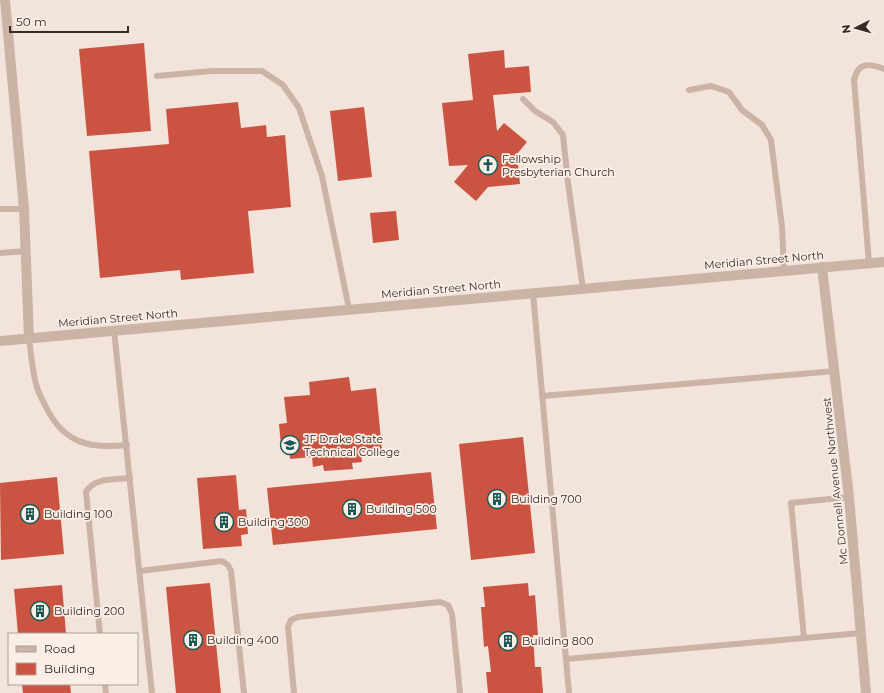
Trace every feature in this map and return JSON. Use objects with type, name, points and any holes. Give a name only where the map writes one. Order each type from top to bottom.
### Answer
[{"type":"street","points":[[5,0],[24,209],[29,338]]},
{"type":"street","name":"Meridian Street North","points":[[0,341],[884,262]]},
{"type":"street","name":"Mc Donnell Avenue Northwest","points":[[822,267],[836,371],[849,497],[866,693]]},
{"type":"lane","points":[[869,263],[854,80],[856,72],[862,66],[873,65],[884,69]]},
{"type":"lane","points":[[157,76],[212,71],[262,71],[283,84],[299,108],[322,176],[349,310]]},
{"type":"lane","points":[[689,90],[711,86],[729,92],[742,110],[762,125],[771,140],[782,227],[784,270]]},
{"type":"lane","points":[[523,99],[535,111],[553,122],[563,135],[568,183],[583,289]]},
{"type":"lane","points":[[0,209],[24,209]]},
{"type":"lane","points":[[0,253],[26,251]]},
{"type":"lane","points":[[533,293],[569,693]]},
{"type":"lane","points":[[114,330],[152,693]]},
{"type":"lane","points":[[29,338],[36,385],[52,420],[65,434],[79,442],[96,446],[127,445]]},
{"type":"lane","points":[[542,396],[836,371]]},
{"type":"lane","points":[[100,633],[86,492],[90,484],[130,478]]},
{"type":"lane","points":[[804,638],[791,503],[849,497]]},
{"type":"lane","points":[[140,571],[222,561],[228,565],[231,571],[244,693]]},
{"type":"lane","points":[[294,693],[288,627],[291,620],[298,617],[440,602],[448,605],[452,614],[460,693]]},
{"type":"lane","points":[[566,659],[861,633]]},
{"type":"building","points":[[144,43],[151,131],[87,136],[79,49]]},
{"type":"building","points":[[504,50],[505,68],[529,66],[531,92],[493,95],[497,131],[504,123],[527,142],[517,154],[520,184],[488,187],[476,201],[454,182],[468,165],[449,166],[442,103],[473,100],[468,54]]},
{"type":"building","points":[[238,102],[241,128],[266,125],[267,137],[285,135],[291,207],[248,211],[254,273],[181,280],[180,270],[100,278],[89,151],[169,144],[166,109]]},
{"type":"building","points":[[364,107],[372,177],[338,181],[330,111]]},
{"type":"building","points":[[396,211],[399,240],[373,243],[370,213]]},
{"type":"building","points":[[349,377],[351,391],[376,388],[382,450],[361,452],[362,462],[352,463],[353,469],[324,471],[323,465],[313,467],[312,457],[290,459],[289,445],[281,446],[279,424],[287,423],[284,397],[310,395],[309,382]]},
{"type":"building","name":"Building 700","points":[[523,437],[535,553],[471,560],[459,444]]},
{"type":"building","name":"Building 500","points":[[431,472],[437,529],[273,545],[267,488]]},
{"type":"building","name":"Building 300","points":[[236,475],[239,510],[246,509],[248,534],[241,535],[242,546],[203,549],[197,478]]},
{"type":"building","name":"Building 100","points":[[57,477],[64,554],[1,560],[0,483]]},
{"type":"building","name":"Building 400","points":[[210,583],[221,693],[176,693],[166,587]]},
{"type":"building","name":"Building 800","points":[[528,583],[529,596],[535,595],[538,635],[533,635],[535,667],[541,667],[543,693],[488,693],[486,672],[491,672],[488,646],[484,647],[481,607],[485,607],[483,587]]},
{"type":"building","name":"Building 200","points":[[62,585],[66,633],[18,633],[14,589]]},
{"type":"building","points":[[22,685],[70,685],[71,693],[23,693]]},
{"type":"place","name":"Fellowship Presbyterian Church","points":[[488,165]]},
{"type":"place","name":"JF Drake State Technical College","points":[[290,445]]},
{"type":"place","name":"Building 700","points":[[497,499]]},
{"type":"place","name":"Building 500","points":[[352,509]]},
{"type":"place","name":"Building 100","points":[[30,514]]},
{"type":"place","name":"Building 300","points":[[224,522]]},
{"type":"place","name":"Building 200","points":[[40,611]]},
{"type":"place","name":"Building 400","points":[[193,640]]},
{"type":"place","name":"Building 800","points":[[508,641]]}]
